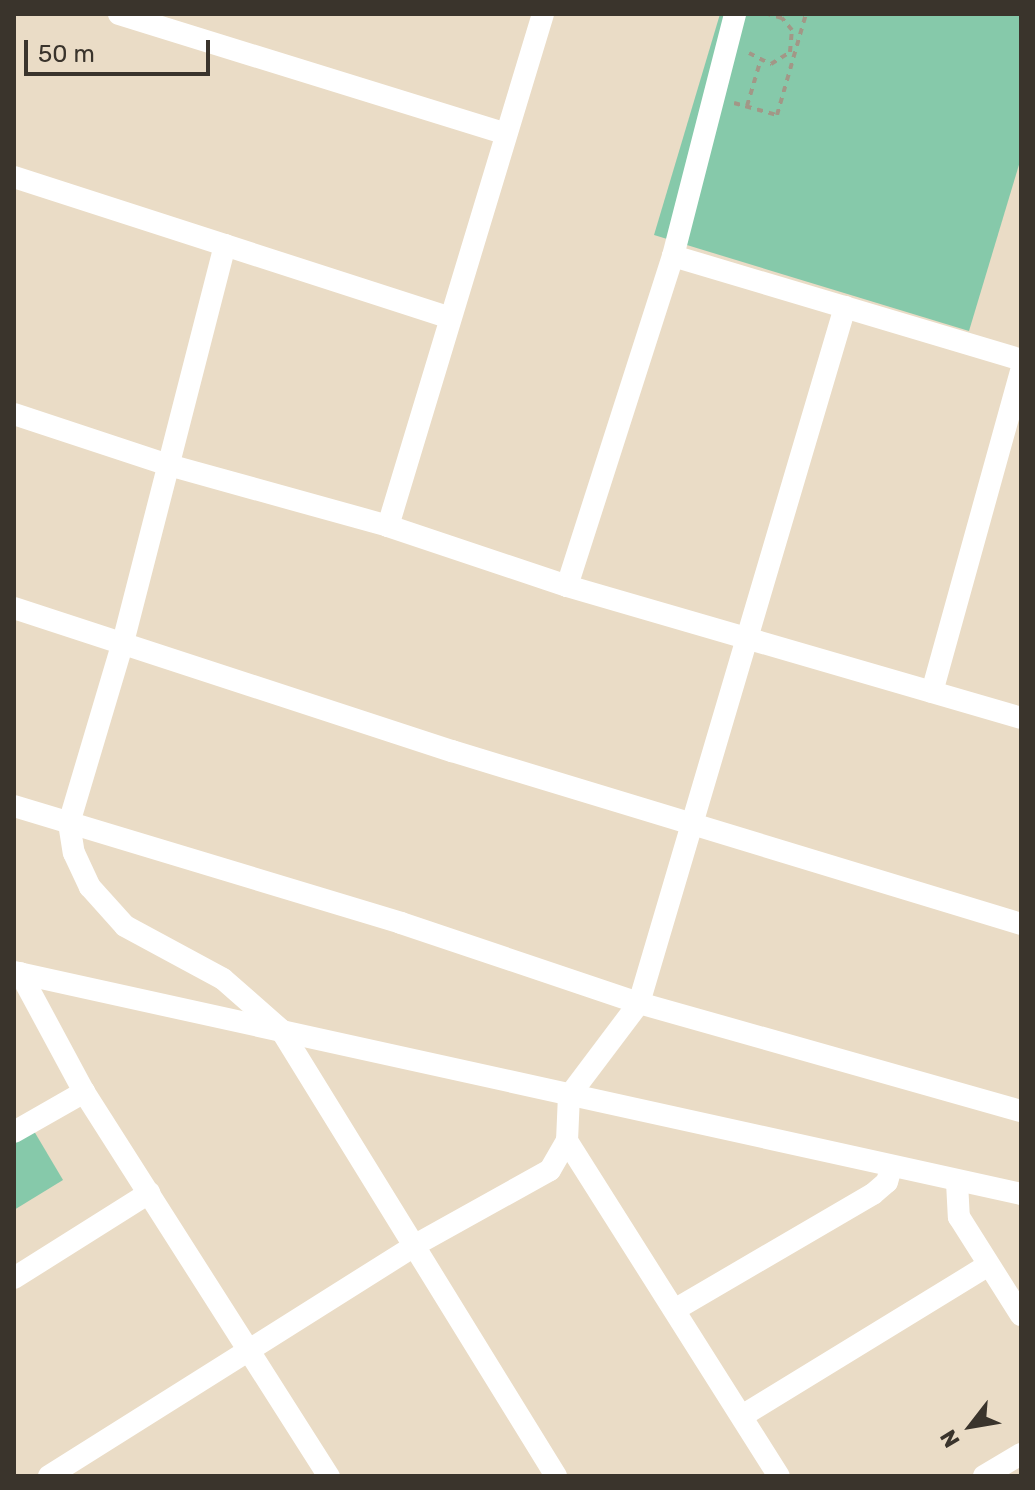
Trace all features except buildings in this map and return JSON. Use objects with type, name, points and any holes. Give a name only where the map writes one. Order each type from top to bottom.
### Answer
[{"type":"street","points":[[119,14],[506,134]]},
{"type":"street","points":[[388,526],[543,14]]},
{"type":"street","points":[[567,586],[673,256],[735,14]]},
{"type":"street","points":[[14,177],[450,318]]},
{"type":"street","points":[[225,245],[165,464],[123,642],[69,823],[74,853],[102,904],[145,939],[223,979],[281,1030],[417,1244],[556,1476]]},
{"type":"street","points":[[673,256],[1021,360]]},
{"type":"street","points":[[49,1476],[417,1244],[550,1170],[567,1141],[569,1096],[639,1003],[845,307]]},
{"type":"street","points":[[932,692],[1021,371]]},
{"type":"street","points":[[14,414],[165,464],[388,526],[567,586],[1021,718]]},
{"type":"street","points":[[14,608],[693,825],[1021,924]]},
{"type":"street","points":[[14,806],[401,923],[639,1003],[1021,1111]]},
{"type":"street","points":[[17,973],[891,1168],[1021,1194]]},
{"type":"street","points":[[17,973],[84,1092],[329,1476]]},
{"type":"street","points":[[14,1132],[84,1092]]},
{"type":"street","points":[[567,1141],[779,1476]]},
{"type":"street","points":[[676,1309],[873,1194],[887,1182],[891,1168]]},
{"type":"street","points":[[957,1182],[959,1217],[1021,1315]]},
{"type":"street","points":[[14,1278],[149,1193]]},
{"type":"street","points":[[742,1416],[988,1265]]},
{"type":"street","points":[[984,1476],[1021,1454]]},
{"type":"path","points":[[758,16],[775,14],[788,23],[795,46]]},
{"type":"path","points":[[720,98],[777,115],[806,14]]},
{"type":"path","points":[[745,45],[760,62],[778,62],[795,46]]},
{"type":"path","points":[[747,107],[760,62]]},
{"type":"green space","points":[[720,14],[1021,14],[1021,158],[969,331],[654,235]]},
{"type":"green space","points":[[31,1126],[63,1180],[14,1210],[14,1136]]}]
